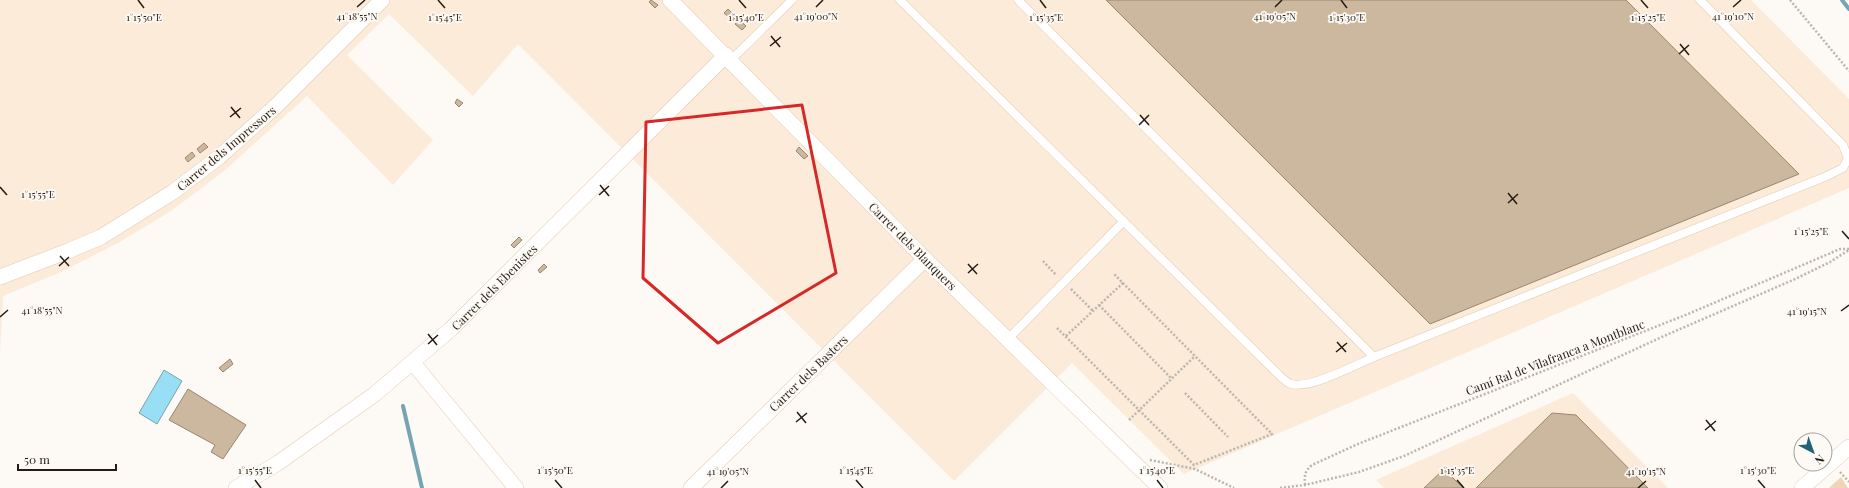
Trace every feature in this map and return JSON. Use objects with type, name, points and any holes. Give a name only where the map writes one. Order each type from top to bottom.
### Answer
[{"type":"street","name":"Carrer dels Impressors","points":[[0,277],[101,237],[173,192],[219,157],[277,105],[382,0]]},
{"type":"street","name":"Carrer dels Blanquers","points":[[670,0],[729,58],[925,259],[1160,488]]},
{"type":"street","name":"Carrer dels Ebenistes","points":[[236,488],[278,463],[321,434],[375,394],[413,363],[451,329],[729,58]]},
{"type":"street","name":"Carrer dels Basters","points":[[691,488],[925,259]]},
{"type":"street","points":[[413,363],[516,488]]},
{"type":"street","points":[[1802,488],[1849,447]]},
{"type":"lane","points":[[729,58],[792,0]]},
{"type":"lane","points":[[900,0],[1278,375],[1290,384],[1308,384],[1332,375],[1827,176],[1843,168],[1848,158],[1844,145],[1700,0]]},
{"type":"lane","points":[[1018,0],[1374,357]]},
{"type":"lane","points":[[1008,339],[1124,221]]},
{"type":"path","points":[[1790,0],[1849,71]]},
{"type":"path","name":"Camí Ral de Vilafranca a Montblanc","points":[[1305,484],[1304,476],[1306,470],[1312,465],[1358,444],[1688,314],[1840,249],[1849,250]]},
{"type":"path","points":[[1280,488],[1359,472],[1404,456],[1664,336],[1794,280],[1830,262],[1849,250]]},
{"type":"path","points":[[1043,261],[1056,275]]},
{"type":"path","points":[[1057,328],[1194,465],[1272,434],[1114,274]]},
{"type":"path","points":[[1066,336],[1123,283]]},
{"type":"path","points":[[1071,288],[1093,311]]},
{"type":"path","points":[[1099,305],[1171,378]]},
{"type":"path","points":[[1129,420],[1195,356]]},
{"type":"path","points":[[1185,393],[1228,437]]},
{"type":"path","points":[[1132,461],[1152,460],[1195,469],[1234,488]]},
{"type":"path","points":[[1836,468],[1849,482]]},
{"type":"highlighted area","points":[[802,105],[836,273],[718,343],[643,278],[646,122]]},
{"type":"shaded area","points":[[0,0],[1751,0],[1849,99],[1849,188],[1184,474],[1072,363],[954,481],[518,44],[473,96],[389,14],[347,55],[433,140],[393,185],[307,96],[224,171],[171,211],[118,243],[61,272],[3,296],[0,353]]},
{"type":"shaded area","points":[[1573,393],[1668,488],[1384,488],[1376,480]]},
{"type":"shaded area","points":[[1841,477],[1848,488],[1829,488]]},
{"type":"water","points":[[164,370],[182,381],[157,424],[139,413]]},
{"type":"building","points":[[651,0],[658,5],[655,8],[649,2]]},
{"type":"building","points":[[1106,0],[1626,0],[1799,174],[1430,324]]},
{"type":"building","points":[[728,9],[736,17],[733,21],[724,13]]},
{"type":"building","points":[[739,20],[746,26],[742,30],[735,24]]},
{"type":"building","points":[[457,99],[463,103],[459,107],[455,103]]},
{"type":"building","points":[[204,143],[208,147],[200,153],[197,149]]},
{"type":"building","points":[[799,147],[808,156],[804,159],[796,151]]},
{"type":"building","points":[[192,152],[195,156],[188,162],[185,158]]},
{"type":"building","points":[[519,237],[522,240],[514,248],[511,245]]},
{"type":"building","points":[[544,264],[547,267],[540,273],[538,270]]},
{"type":"building","points":[[230,359],[233,364],[223,372],[219,368]]},
{"type":"building","points":[[188,389],[246,425],[223,459],[211,452],[215,445],[169,420]]},
{"type":"building","points":[[1552,413],[1576,415],[1648,488],[1476,488]]},
{"type":"building","points":[[1444,469],[1463,488],[1424,488]]},
{"type":"waterway","points":[[1842,0],[1849,9]]},
{"type":"waterway","points":[[403,406],[422,488]]}]
